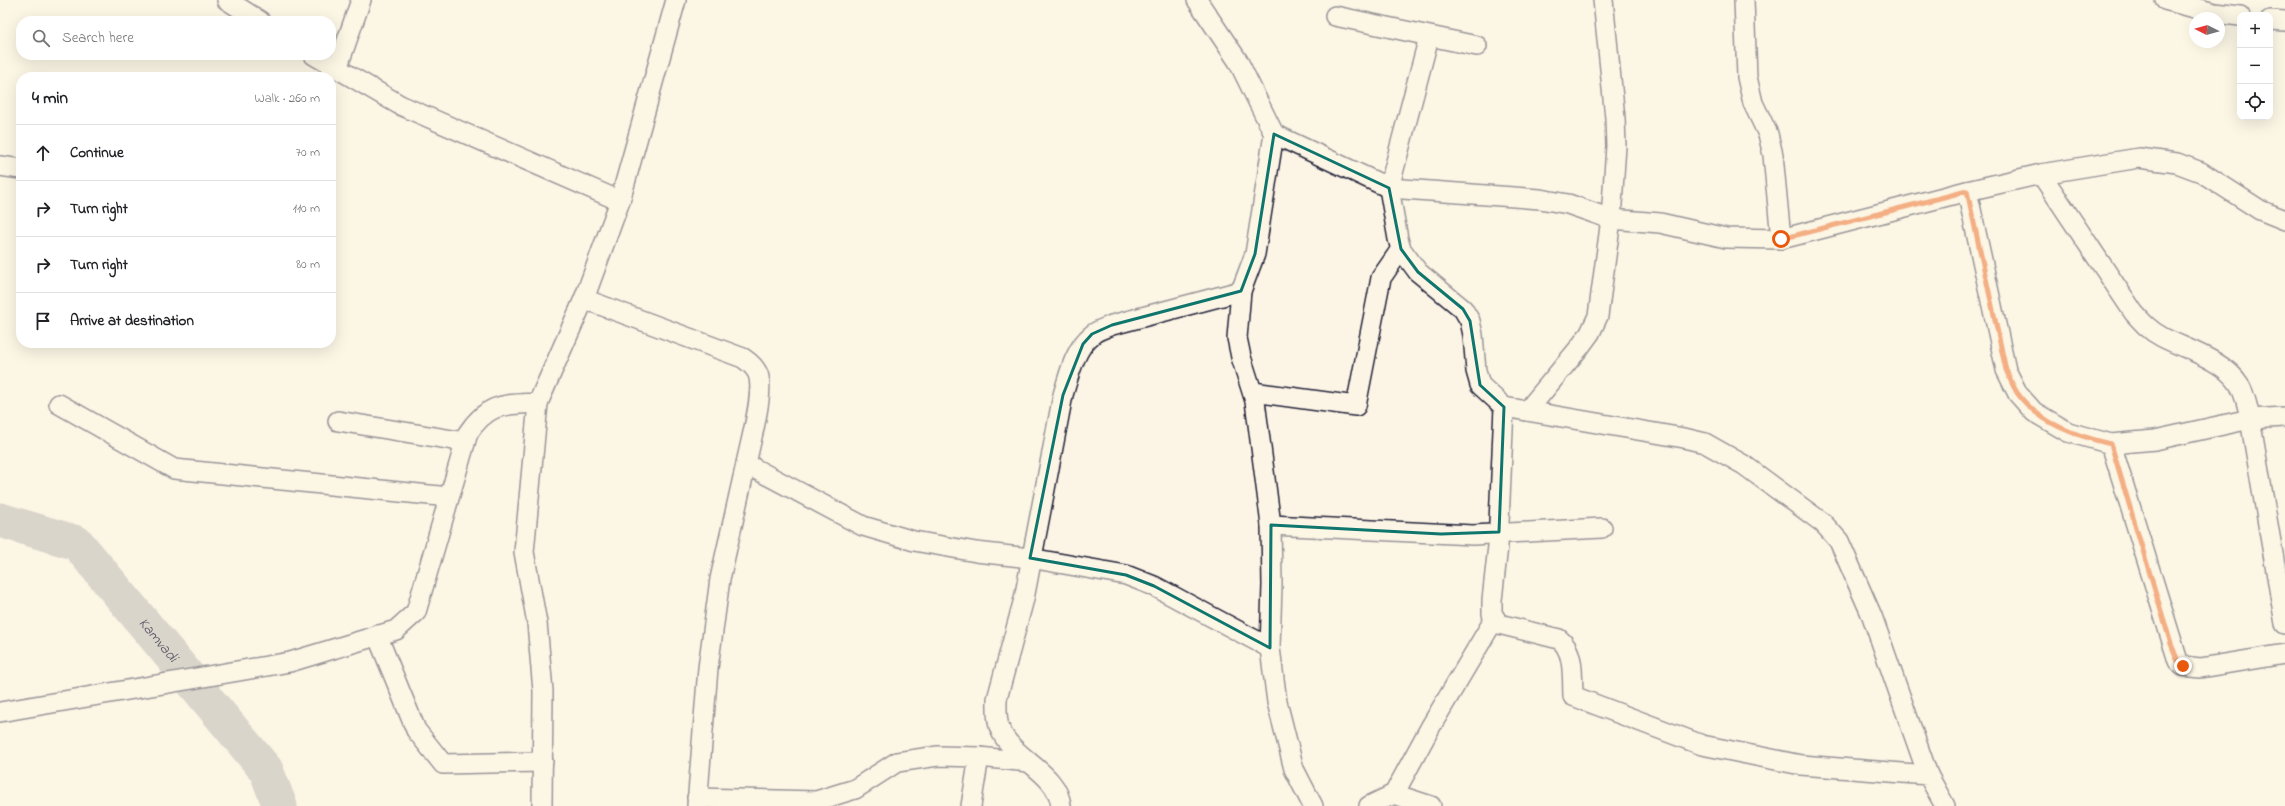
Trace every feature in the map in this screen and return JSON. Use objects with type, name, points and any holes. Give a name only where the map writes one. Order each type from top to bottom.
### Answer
[{"type":"street","points":[[227,0],[252,16]]},
{"type":"street","points":[[337,70],[361,0]]},
{"type":"street","points":[[542,806],[543,691],[537,622],[524,552],[538,403],[584,299],[620,201],[676,0]]},
{"type":"street","points":[[1197,0],[1238,61],[1274,134],[1255,254],[1241,291],[1238,338],[1241,357],[1253,392],[1271,525],[1272,585],[1270,648],[1276,702],[1294,769],[1314,806]]},
{"type":"street","points":[[1527,411],[1590,333],[1598,316],[1611,219],[1616,146],[1615,118],[1603,0]]},
{"type":"street","points":[[1744,0],[1747,77],[1753,103],[1768,134],[1773,155],[1781,239]]},
{"type":"street","points":[[2165,0],[2214,13],[2237,16]]},
{"type":"street","points":[[1335,16],[1477,46]]},
{"type":"street","points":[[2273,20],[2285,21]]},
{"type":"street","points":[[1429,37],[1389,188],[1401,248],[1418,272],[1463,309],[1470,321],[1473,335],[1476,371],[1480,385],[1504,407],[1684,438],[1705,443],[1744,465],[1823,523],[1840,541],[1872,616],[1928,774],[1946,806]]},
{"type":"street","points":[[322,60],[400,105],[620,201]]},
{"type":"street","points":[[1274,134],[1389,188],[1540,199],[1568,204],[1611,219],[1660,223],[1726,238],[1781,239],[1967,191],[2041,174],[2139,158],[2177,162],[2201,172],[2260,210],[2285,220]]},
{"type":"street","points":[[0,166],[16,168]]},
{"type":"street","points":[[2041,174],[2134,313],[2147,327],[2161,336],[2194,350],[2227,372],[2238,383],[2246,399],[2250,419],[2285,624]]},
{"type":"street","points":[[1967,191],[2006,370],[2018,394],[2034,412],[2068,432],[2111,444],[2155,440],[2250,419],[2285,417]]},
{"type":"street","points":[[1253,392],[1356,406],[1381,278],[1401,248]]},
{"type":"street","points":[[1061,806],[1060,798],[1055,789],[1011,745],[1000,730],[997,704],[1004,670],[1024,599],[1030,558],[1063,395],[1072,365],[1083,344],[1092,334],[1112,325],[1241,291]]},
{"type":"street","points":[[584,299],[743,358],[758,374],[760,391],[746,464],[719,587],[708,668],[697,802],[816,801],[855,789],[897,762],[938,756],[979,757],[1028,762]]},
{"type":"street","points":[[8,711],[290,662],[396,630],[416,612],[465,442],[468,433],[476,420],[496,406],[538,403]]},
{"type":"street","points":[[59,404],[174,469],[449,497]]},
{"type":"street","points":[[1504,407],[1499,532],[1492,614],[1499,624],[1559,639],[1567,644],[1570,656],[1573,696],[1702,745],[1801,765],[1928,774]]},
{"type":"street","points":[[338,421],[465,442]]},
{"type":"street","points":[[2111,444],[2178,661],[2183,666],[2200,668],[2285,654]]},
{"type":"street","points":[[746,464],[864,526],[914,541],[976,552],[1030,558],[1133,578],[1154,586],[1270,648]]},
{"type":"street","points":[[1271,525],[1473,535],[1499,532],[1602,528]]},
{"type":"street","points":[[1369,806],[1394,794],[1431,726],[1495,618]]},
{"type":"street","points":[[377,636],[416,730],[443,764],[543,762]]},
{"type":"street","points":[[971,806],[979,757]]},
{"type":"street","points":[[1394,794],[1431,806]]},
{"type":"highlighted area","points":[[1274,134],[1389,188],[1401,249],[1418,272],[1463,309],[1470,321],[1480,385],[1504,407],[1499,532],[1441,534],[1271,525],[1270,648],[1154,586],[1126,575],[1030,558],[1063,395],[1083,344],[1092,334],[1112,325],[1241,291],[1255,254]]},
{"type":"waterway","name":"Kamvadi","points":[[0,520],[77,543],[266,770],[280,806]]},
{"type":"route","points":[[1781,239],[1967,191],[2006,370],[2018,394],[2034,412],[2068,432],[2087,439],[2111,444],[2171,644],[2178,661],[2183,666]]}]
